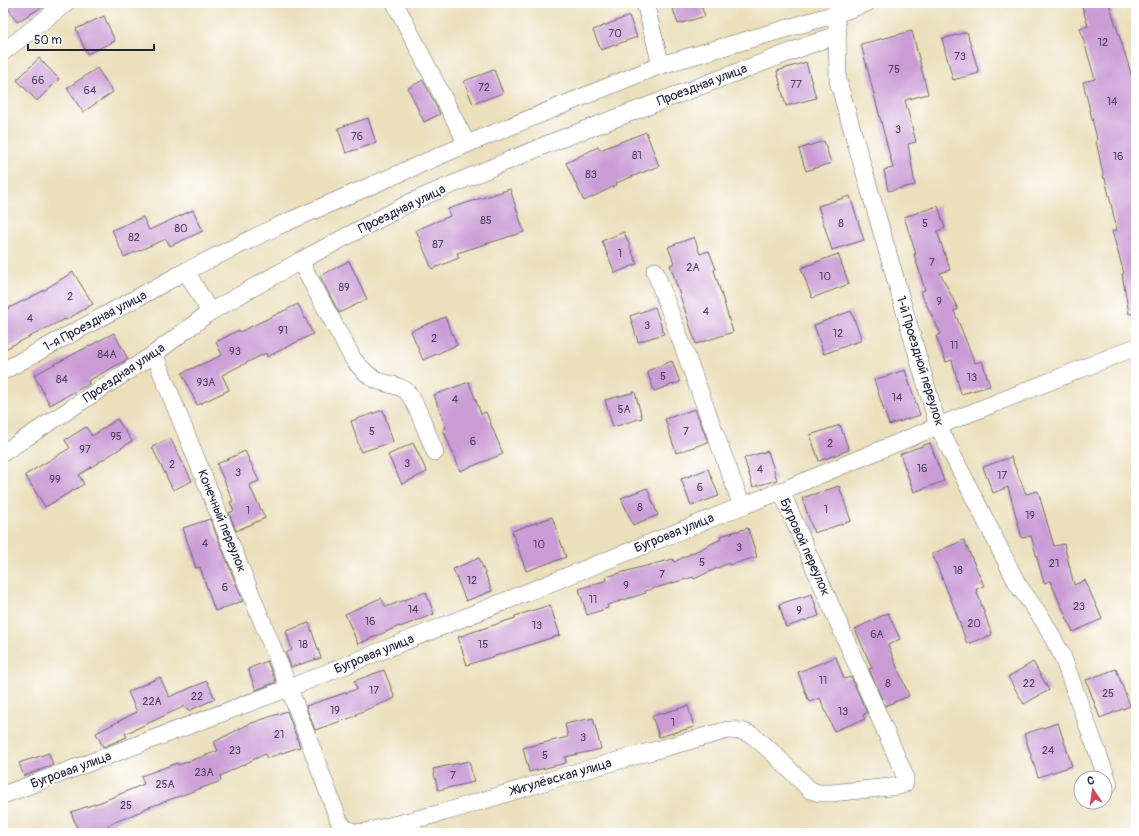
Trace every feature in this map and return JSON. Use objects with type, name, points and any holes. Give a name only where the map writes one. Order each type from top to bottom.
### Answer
[{"type":"street","points":[[3,52],[66,3]]},
{"type":"street","points":[[395,3],[467,144]]},
{"type":"street","points":[[645,3],[661,64]]},
{"type":"street","name":"Проездная улица","points":[[186,271],[278,226],[467,144],[661,64],[836,8],[867,3]]},
{"type":"street","name":"1-й Проездной переулок","points":[[836,8],[838,34],[838,81],[938,426],[1018,585],[1043,620],[1062,654],[1104,770]]},
{"type":"street","name":"Проездная улица","points":[[3,453],[154,354],[210,312],[300,261],[413,201],[550,143],[838,34]]},
{"type":"street","points":[[300,261],[353,358],[364,371],[377,381],[400,387],[407,391],[414,403],[435,452]]},
{"type":"street","points":[[186,271],[210,312]]},
{"type":"street","name":"1-я Проездная улица","points":[[3,371],[186,271]]},
{"type":"street","points":[[655,271],[742,506]]},
{"type":"street","points":[[781,491],[938,426],[1136,347]]},
{"type":"street","name":"Конечный переулок","points":[[154,354],[289,688]]},
{"type":"street","name":"Бугровой переулок","points":[[742,506],[781,491],[905,776],[905,783]]},
{"type":"street","name":"Бугровая улица","points":[[3,795],[289,688],[742,506]]},
{"type":"street","name":"Жигулёвская улица","points":[[289,688],[339,821],[343,827],[358,833],[445,812],[574,773],[728,730],[741,731],[752,735],[772,752],[810,790],[819,793],[895,788],[905,783]]},
{"type":"building","points":[[5,3],[49,3],[17,22]]},
{"type":"building","points":[[671,3],[700,3],[705,16],[678,24]]},
{"type":"building","points":[[1081,3],[1109,3],[1136,92],[1136,313],[1129,314],[1122,274],[1124,273],[1112,231],[1117,230],[1105,178],[1104,179],[1097,139],[1083,82],[1095,79],[1080,28],[1088,26]]},
{"type":"building","points":[[104,16],[115,41],[87,54],[76,29]]},
{"type":"building","points":[[629,16],[637,37],[601,50],[593,30]]},
{"type":"building","points":[[912,31],[928,94],[905,100],[916,142],[908,144],[915,185],[888,191],[884,170],[893,168],[861,44]]},
{"type":"building","points":[[967,32],[979,73],[953,80],[942,39]]},
{"type":"building","points":[[39,58],[59,79],[37,101],[17,80]]},
{"type":"building","points":[[806,62],[816,98],[786,106],[777,71]]},
{"type":"building","points":[[97,68],[113,92],[83,112],[67,88]]},
{"type":"building","points":[[494,70],[503,93],[473,104],[464,81]]},
{"type":"building","points":[[423,80],[440,114],[424,122],[408,88]]},
{"type":"building","points":[[368,118],[376,143],[346,153],[338,128]]},
{"type":"building","points":[[646,132],[659,166],[616,183],[617,185],[584,201],[566,163],[598,147],[600,150]]},
{"type":"building","points":[[824,141],[831,163],[806,171],[799,149]]},
{"type":"building","points":[[510,189],[524,232],[457,253],[459,258],[432,269],[416,230],[450,216],[448,209]]},
{"type":"building","points":[[850,196],[864,240],[832,250],[818,206]]},
{"type":"building","points":[[938,206],[945,228],[937,231],[950,270],[940,273],[958,309],[954,311],[975,363],[982,361],[990,386],[961,394],[952,360],[946,362],[936,336],[941,334],[920,292],[925,290],[914,254],[916,254],[904,217]]},
{"type":"building","points":[[193,210],[203,231],[170,246],[166,239],[124,257],[112,230],[143,217],[149,230]]},
{"type":"building","points":[[624,232],[637,264],[615,273],[602,241]]},
{"type":"building","points":[[694,237],[700,254],[709,251],[716,269],[714,270],[733,332],[696,344],[670,265],[674,263],[668,247]]},
{"type":"building","points":[[838,254],[849,284],[812,298],[801,268]]},
{"type":"building","points":[[349,261],[367,299],[339,313],[320,276]]},
{"type":"building","points":[[73,272],[93,304],[66,320],[65,319],[3,350],[3,311],[47,289]]},
{"type":"building","points":[[298,304],[313,334],[267,357],[266,353],[222,375],[229,390],[197,405],[182,373],[222,355],[216,342],[239,330],[240,332]]},
{"type":"building","points":[[655,307],[664,334],[638,342],[630,316]]},
{"type":"building","points":[[851,311],[862,340],[824,354],[814,325]]},
{"type":"building","points":[[445,317],[457,345],[423,360],[411,331]]},
{"type":"building","points":[[114,333],[128,359],[88,381],[89,384],[50,405],[34,375]]},
{"type":"building","points":[[672,361],[680,382],[654,391],[647,371]]},
{"type":"building","points":[[905,370],[920,415],[889,425],[874,380]]},
{"type":"building","points":[[469,382],[481,414],[486,412],[503,454],[460,471],[443,429],[446,428],[434,395]]},
{"type":"building","points":[[635,392],[642,418],[613,427],[605,400]]},
{"type":"building","points":[[695,409],[708,442],[676,453],[665,419]]},
{"type":"building","points":[[383,410],[393,442],[361,452],[351,421]]},
{"type":"building","points":[[117,419],[132,441],[79,475],[84,484],[45,507],[25,475],[70,448],[65,440],[86,427],[92,436]]},
{"type":"building","points":[[840,425],[849,450],[819,461],[810,435]]},
{"type":"building","points":[[170,438],[192,481],[173,490],[152,447]]},
{"type":"building","points":[[413,443],[427,472],[402,484],[388,455]]},
{"type":"building","points":[[930,443],[944,481],[914,492],[900,454]]},
{"type":"building","points":[[245,451],[259,481],[249,485],[265,518],[236,531],[229,513],[234,511],[230,502],[233,501],[217,464]]},
{"type":"building","points":[[768,451],[777,480],[753,487],[744,458]]},
{"type":"building","points":[[1011,457],[1026,494],[1038,491],[1054,546],[1064,544],[1074,585],[1085,580],[1102,619],[1073,632],[1050,581],[1044,583],[1031,536],[1022,538],[1008,487],[993,493],[983,467]]},
{"type":"building","points":[[708,469],[719,496],[691,506],[681,479]]},
{"type":"building","points":[[839,486],[851,521],[814,533],[802,498]]},
{"type":"building","points":[[647,488],[658,515],[633,525],[621,498]]},
{"type":"building","points":[[552,517],[566,557],[526,571],[512,531]]},
{"type":"building","points":[[210,519],[243,601],[215,611],[200,567],[196,568],[183,528]]},
{"type":"building","points":[[748,528],[757,557],[729,565],[728,563],[694,579],[693,577],[645,591],[646,593],[607,605],[608,608],[587,615],[579,589],[607,580],[606,577],[673,559],[674,562],[721,539],[720,536]]},
{"type":"building","points":[[964,540],[984,586],[976,589],[992,635],[967,644],[954,607],[932,554]]},
{"type":"building","points":[[479,558],[492,591],[466,601],[453,569]]},
{"type":"building","points":[[426,592],[434,614],[400,627],[399,626],[358,644],[345,614],[381,598],[386,607]]},
{"type":"building","points":[[812,594],[819,616],[786,627],[779,604]]},
{"type":"building","points":[[550,605],[560,635],[467,665],[458,637]]},
{"type":"building","points":[[888,613],[900,639],[888,645],[909,696],[885,706],[869,669],[872,668],[855,629]]},
{"type":"building","points":[[309,623],[321,658],[291,667],[286,653],[292,650],[286,631]]},
{"type":"building","points":[[836,657],[844,679],[851,677],[867,713],[863,715],[865,719],[834,731],[820,698],[809,702],[798,672]]},
{"type":"building","points":[[267,661],[276,682],[256,690],[248,669]]},
{"type":"building","points":[[1033,662],[1049,690],[1024,704],[1008,677]]},
{"type":"building","points":[[1116,669],[1130,706],[1100,718],[1086,680]]},
{"type":"building","points":[[384,670],[395,698],[356,714],[356,716],[315,730],[306,706],[357,689],[354,681]]},
{"type":"building","points":[[160,677],[169,697],[207,681],[215,699],[188,711],[185,706],[125,734],[127,737],[103,747],[96,733],[137,712],[128,692]]},
{"type":"building","points":[[688,706],[694,727],[659,737],[652,716]]},
{"type":"building","points":[[287,711],[300,747],[267,758],[265,754],[220,776],[221,781],[144,809],[108,825],[109,828],[95,833],[79,833],[71,812],[101,802],[144,784],[141,776],[177,763],[178,765],[218,751],[214,742],[249,724]]},
{"type":"building","points":[[593,718],[601,749],[565,757],[566,763],[529,772],[523,748],[568,737],[565,724]]},
{"type":"building","points":[[1058,723],[1072,766],[1038,777],[1024,734]]},
{"type":"building","points":[[49,753],[53,765],[24,776],[19,763]]},
{"type":"building","points":[[469,761],[474,782],[438,790],[433,769]]}]
